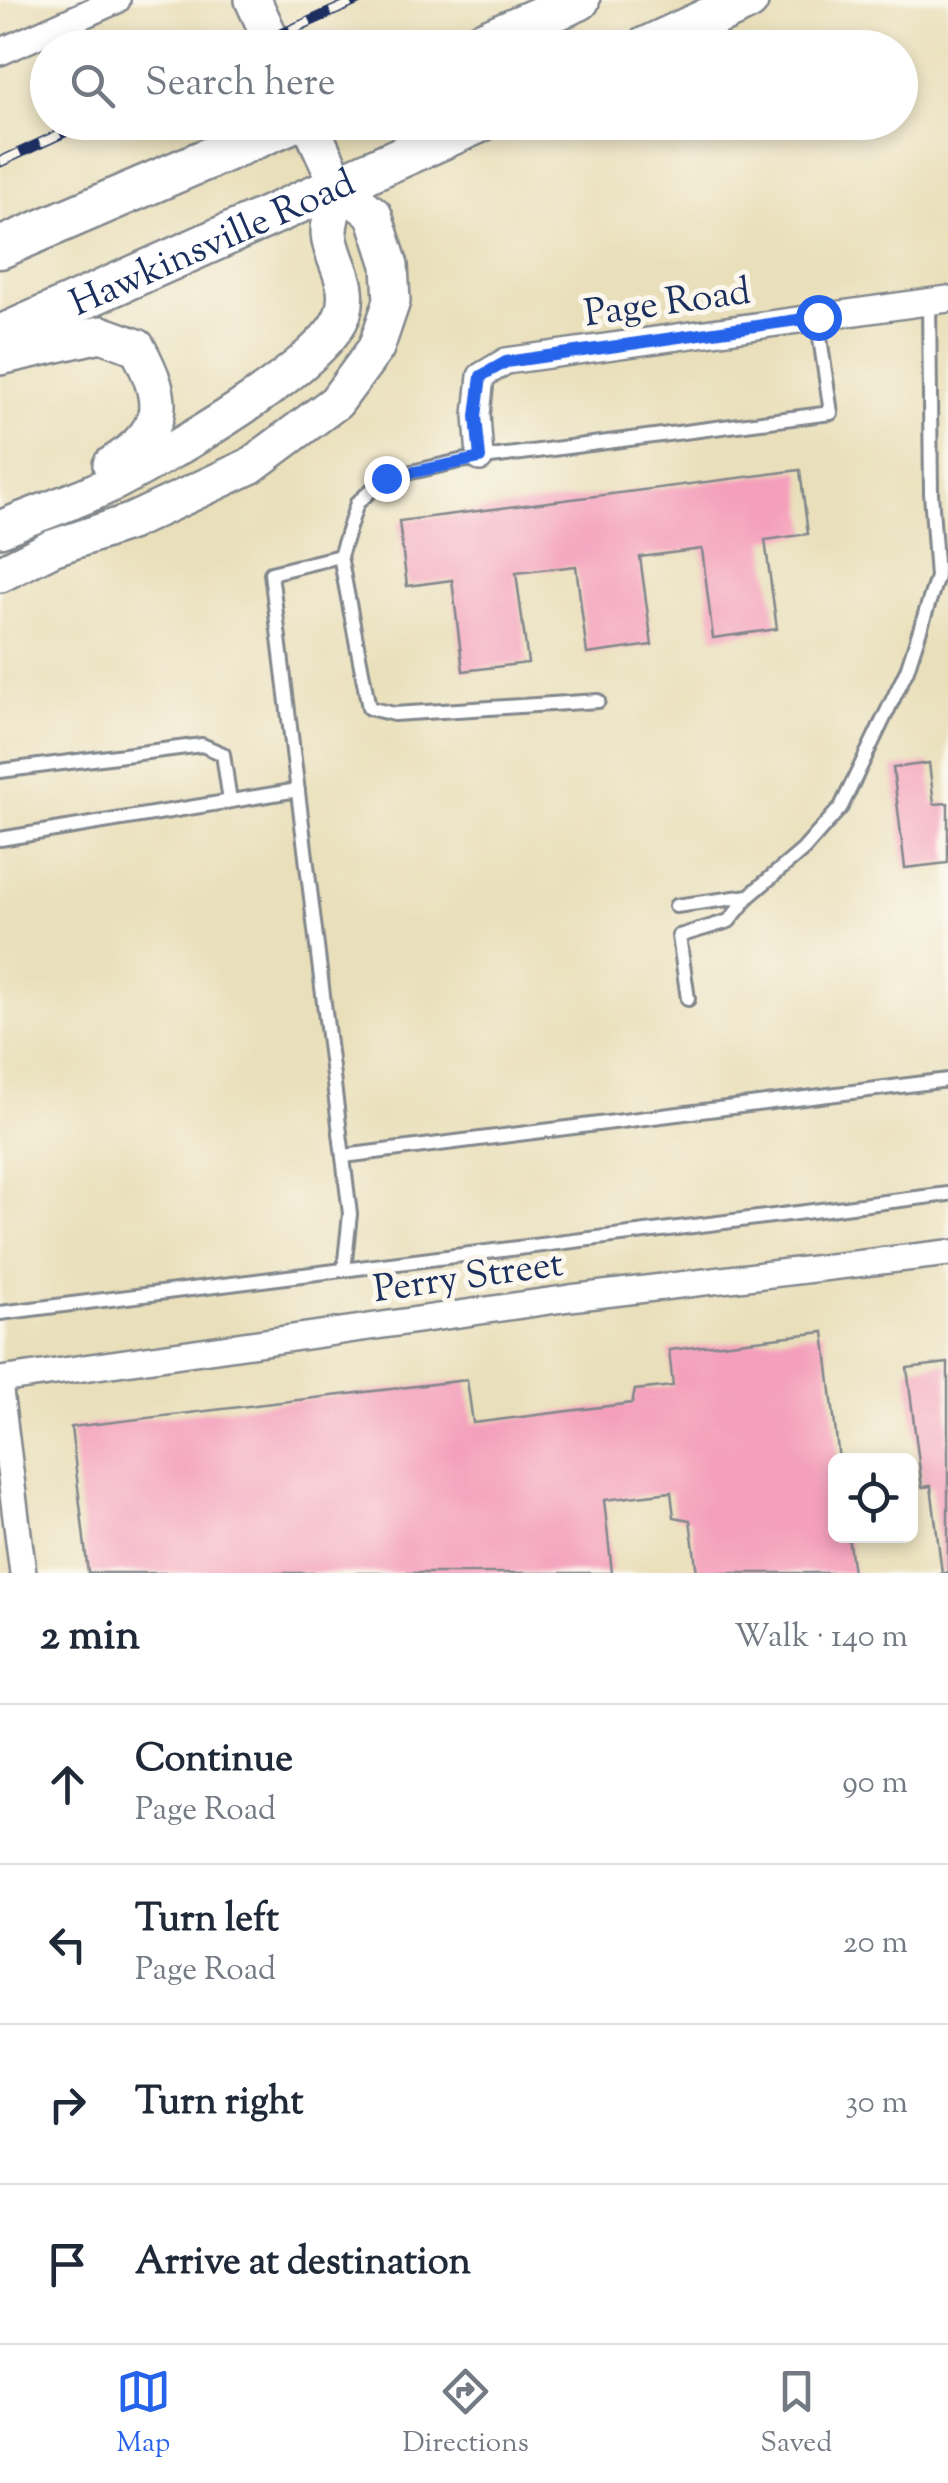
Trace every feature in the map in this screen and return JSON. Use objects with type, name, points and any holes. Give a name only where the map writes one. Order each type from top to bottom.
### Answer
[{"type":"main road","points":[[510,30],[579,0]]},
{"type":"main road","points":[[683,30],[748,0]]},
{"type":"main road","name":"Hawkinsville Road","points":[[0,248],[251,140]]},
{"type":"main road","name":"Hawkinsville Road","points":[[0,336],[441,140]]},
{"type":"street","points":[[49,30],[116,0]]},
{"type":"street","points":[[253,0],[266,30]]},
{"type":"street","points":[[0,52],[30,39]]},
{"type":"street","points":[[0,574],[52,548],[130,522],[250,466],[336,402],[376,348],[392,301],[390,264],[374,215],[339,187],[317,140]]},
{"type":"street","points":[[15,522],[110,485],[195,437],[325,342],[343,313],[345,278],[329,233],[339,187]]},
{"type":"street","name":"Page Road","points":[[480,458],[476,416],[481,376],[506,362],[939,300]]},
{"type":"street","points":[[0,357],[101,334],[137,347],[158,397],[153,429],[130,454],[15,522]]},
{"type":"street","name":"Perry Street","points":[[0,1380],[570,1298],[948,1254]]},
{"type":"street","points":[[0,1392],[24,1573]]},
{"type":"lane","points":[[688,999],[679,936],[729,921],[749,896],[802,850],[840,807],[907,670],[937,577],[931,493],[939,300]]},
{"type":"lane","points":[[598,701],[394,714],[370,708],[340,556],[357,503],[386,478],[480,458],[830,413],[818,317]]},
{"type":"lane","points":[[340,556],[271,573],[344,1156],[350,1214],[344,1270]]},
{"type":"lane","points":[[0,771],[202,745],[223,754],[230,802]]},
{"type":"lane","points":[[0,839],[298,790]]},
{"type":"lane","points":[[676,906],[749,896]]},
{"type":"lane","points":[[344,1156],[948,1080]]},
{"type":"lane","points":[[0,1313],[948,1194]]},
{"type":"building","points":[[800,470],[808,534],[765,540],[777,629],[713,638],[702,549],[640,557],[652,645],[587,654],[576,566],[516,573],[528,663],[463,671],[452,580],[407,586],[399,521]]},
{"type":"building","points":[[929,763],[934,804],[948,803],[948,863],[905,868],[893,768]]},
{"type":"building","points":[[824,1332],[838,1453],[828,1453],[828,1543],[849,1543],[853,1573],[697,1573],[690,1520],[674,1517],[671,1492],[604,1500],[612,1573],[88,1573],[71,1427],[467,1380],[473,1423],[632,1403],[635,1390],[673,1386],[669,1350]]},
{"type":"building","points":[[948,1363],[948,1573],[942,1573],[931,1486],[922,1487],[907,1368]]},
{"type":"railway","points":[[290,30],[358,0]]},
{"type":"railway","points":[[0,162],[47,140]]},
{"type":"route","points":[[386,478],[480,458],[476,416],[481,376],[506,362],[818,317]]}]
